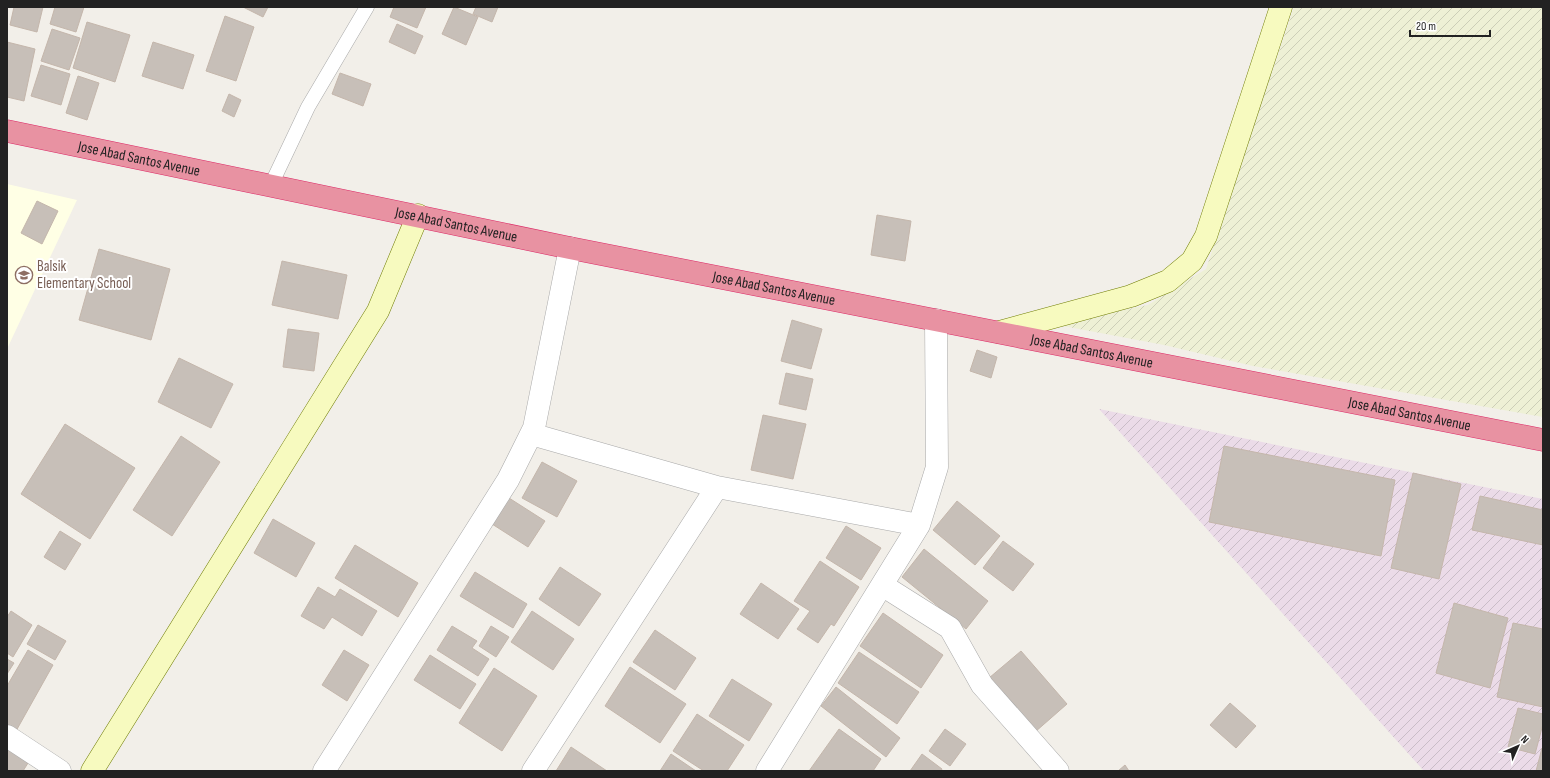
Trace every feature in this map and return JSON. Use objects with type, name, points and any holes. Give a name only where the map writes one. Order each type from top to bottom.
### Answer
[{"type":"highway","name":"Jose Abad Santos Avenue","points":[[7,131],[418,215],[570,248],[1543,440]]},
{"type":"street","points":[[999,332],[1131,296],[1168,280],[1192,260],[1206,236],[1281,7]]},
{"type":"street","points":[[92,771],[378,312],[418,215]]},
{"type":"street","points":[[324,771],[508,480],[534,428],[570,248]]},
{"type":"street","points":[[767,771],[920,525],[938,467],[936,320]]},
{"type":"street","points":[[531,434],[717,487],[920,525]]},
{"type":"street","points":[[532,771],[717,487]]},
{"type":"street","points":[[882,585],[950,628],[982,685],[1058,771]]},
{"type":"street","points":[[7,736],[60,771]]},
{"type":"lane","points":[[271,185],[308,107],[367,7]]},
{"type":"shaded area","points":[[1294,7],[1543,7],[1543,417],[1253,366],[1164,345],[1042,322],[1079,319],[1148,305],[1206,269]]},
{"type":"shaded area","name":"Balsik Elementary School","points":[[7,184],[77,200],[7,349]]},
{"type":"shaded area","points":[[1099,409],[1543,499],[1543,771],[1424,771]]},
{"type":"building","points":[[14,7],[43,7],[37,32],[10,25]]},
{"type":"building","points":[[55,7],[84,7],[76,32],[50,24]]},
{"type":"building","points":[[243,7],[268,7],[263,17]]},
{"type":"building","points":[[394,7],[426,7],[417,28],[390,17]]},
{"type":"building","points":[[454,7],[478,17],[466,45],[442,34]]},
{"type":"building","points":[[476,7],[498,7],[492,22],[473,14]]},
{"type":"building","points":[[225,16],[254,27],[236,81],[206,71]]},
{"type":"building","points":[[87,22],[130,35],[115,82],[73,68]]},
{"type":"building","points":[[397,24],[423,36],[415,54],[389,42]]},
{"type":"building","points":[[52,29],[80,38],[69,70],[41,61]]},
{"type":"building","points":[[7,42],[35,49],[24,101],[7,97]]},
{"type":"building","points":[[153,42],[194,55],[183,89],[142,76]]},
{"type":"building","points":[[41,65],[70,74],[61,105],[31,96]]},
{"type":"building","points":[[340,73],[371,84],[363,106],[332,94]]},
{"type":"building","points":[[78,76],[99,83],[87,120],[66,113]]},
{"type":"building","points":[[229,94],[241,100],[234,117],[222,111]]},
{"type":"building","points":[[37,201],[58,211],[42,244],[21,233]]},
{"type":"building","points":[[877,215],[911,221],[905,261],[871,255]]},
{"type":"building","points":[[99,249],[170,269],[151,340],[79,320]]},
{"type":"building","points":[[282,261],[347,275],[338,319],[272,305]]},
{"type":"building","points":[[792,320],[822,329],[811,369],[781,361]]},
{"type":"building","points":[[288,329],[319,333],[314,371],[283,367]]},
{"type":"building","points":[[977,350],[997,357],[991,378],[970,371]]},
{"type":"building","points":[[179,358],[233,384],[211,428],[158,402]]},
{"type":"building","points":[[786,373],[813,379],[806,410],[779,404]]},
{"type":"building","points":[[763,415],[806,424],[793,479],[751,470]]},
{"type":"building","points":[[65,424],[135,468],[90,539],[21,494]]},
{"type":"building","points":[[181,436],[220,462],[172,536],[133,510]]},
{"type":"building","points":[[1224,446],[1395,480],[1381,556],[1209,522]]},
{"type":"building","points":[[542,462],[577,481],[557,517],[522,498]]},
{"type":"building","points":[[1413,473],[1461,484],[1439,579],[1391,568]]},
{"type":"building","points":[[1480,496],[1543,510],[1543,545],[1472,530]]},
{"type":"building","points":[[509,498],[545,521],[528,547],[492,524]]},
{"type":"building","points":[[957,501],[1000,536],[975,565],[933,530]]},
{"type":"building","points":[[273,519],[315,543],[296,577],[254,553]]},
{"type":"building","points":[[846,526],[881,548],[861,580],[826,558]]},
{"type":"building","points":[[60,531],[81,544],[65,570],[44,557]]},
{"type":"building","points":[[1003,541],[1034,564],[1013,591],[983,568]]},
{"type":"building","points":[[355,545],[418,583],[398,617],[335,578]]},
{"type":"building","points":[[924,549],[988,601],[966,629],[902,577]]},
{"type":"building","points":[[820,561],[859,587],[834,626],[831,624],[818,643],[797,629],[810,611],[794,601]]},
{"type":"building","points":[[560,567],[601,594],[579,626],[539,599]]},
{"type":"building","points":[[475,572],[527,604],[513,628],[460,596]]},
{"type":"building","points":[[761,583],[799,609],[778,639],[740,614]]},
{"type":"building","points":[[318,587],[335,597],[340,589],[377,611],[362,636],[332,617],[324,629],[301,616]]},
{"type":"building","points":[[1454,603],[1508,618],[1490,688],[1436,673]]},
{"type":"building","points":[[11,611],[32,625],[13,657],[7,653],[7,617]]},
{"type":"building","points":[[532,611],[574,639],[553,670],[511,642]]},
{"type":"building","points":[[883,613],[943,655],[921,688],[860,646]]},
{"type":"building","points":[[1513,623],[1543,629],[1543,707],[1497,697]]},
{"type":"building","points":[[38,625],[66,641],[55,660],[27,644]]},
{"type":"building","points":[[452,626],[477,641],[472,648],[489,659],[478,676],[437,650]]},
{"type":"building","points":[[491,626],[509,637],[496,657],[479,646]]},
{"type":"building","points":[[655,630],[696,658],[675,690],[633,662]]},
{"type":"building","points":[[28,650],[53,665],[16,731],[7,726],[7,686]]},
{"type":"building","points":[[344,650],[369,665],[347,701],[322,685]]},
{"type":"building","points":[[1021,651],[1067,704],[1035,732],[989,678]]},
{"type":"building","points":[[859,652],[919,692],[897,724],[838,683]]},
{"type":"building","points":[[430,655],[476,684],[460,709],[414,680]]},
{"type":"building","points":[[7,659],[14,663],[7,674]]},
{"type":"building","points":[[630,667],[686,704],[660,743],[605,706]]},
{"type":"building","points":[[494,668],[537,696],[502,751],[459,723]]},
{"type":"building","points":[[732,679],[772,704],[749,741],[709,716]]},
{"type":"building","points":[[836,687],[900,738],[886,757],[821,706]]},
{"type":"building","points":[[1230,703],[1256,726],[1236,748],[1210,725]]},
{"type":"building","points":[[1518,708],[1543,714],[1543,724],[1535,754],[1508,747]]},
{"type":"building","points":[[697,714],[744,745],[727,771],[704,771],[673,751]]},
{"type":"building","points":[[839,729],[881,759],[873,771],[809,771]]},
{"type":"building","points":[[945,729],[966,744],[950,766],[929,751]]},
{"type":"building","points":[[571,747],[607,771],[556,771]]},
{"type":"building","points":[[7,748],[28,763],[23,771],[7,771]]},
{"type":"building","points":[[1542,748],[1543,771],[1536,771]]},
{"type":"building","points":[[671,754],[696,771],[660,771]]},
{"type":"building","points":[[922,754],[942,769],[941,771],[910,771]]},
{"type":"building","points":[[1125,765],[1129,771],[1118,771]]},
{"type":"place","name":"Balsik Elementary School","points":[[24,275]]}]
